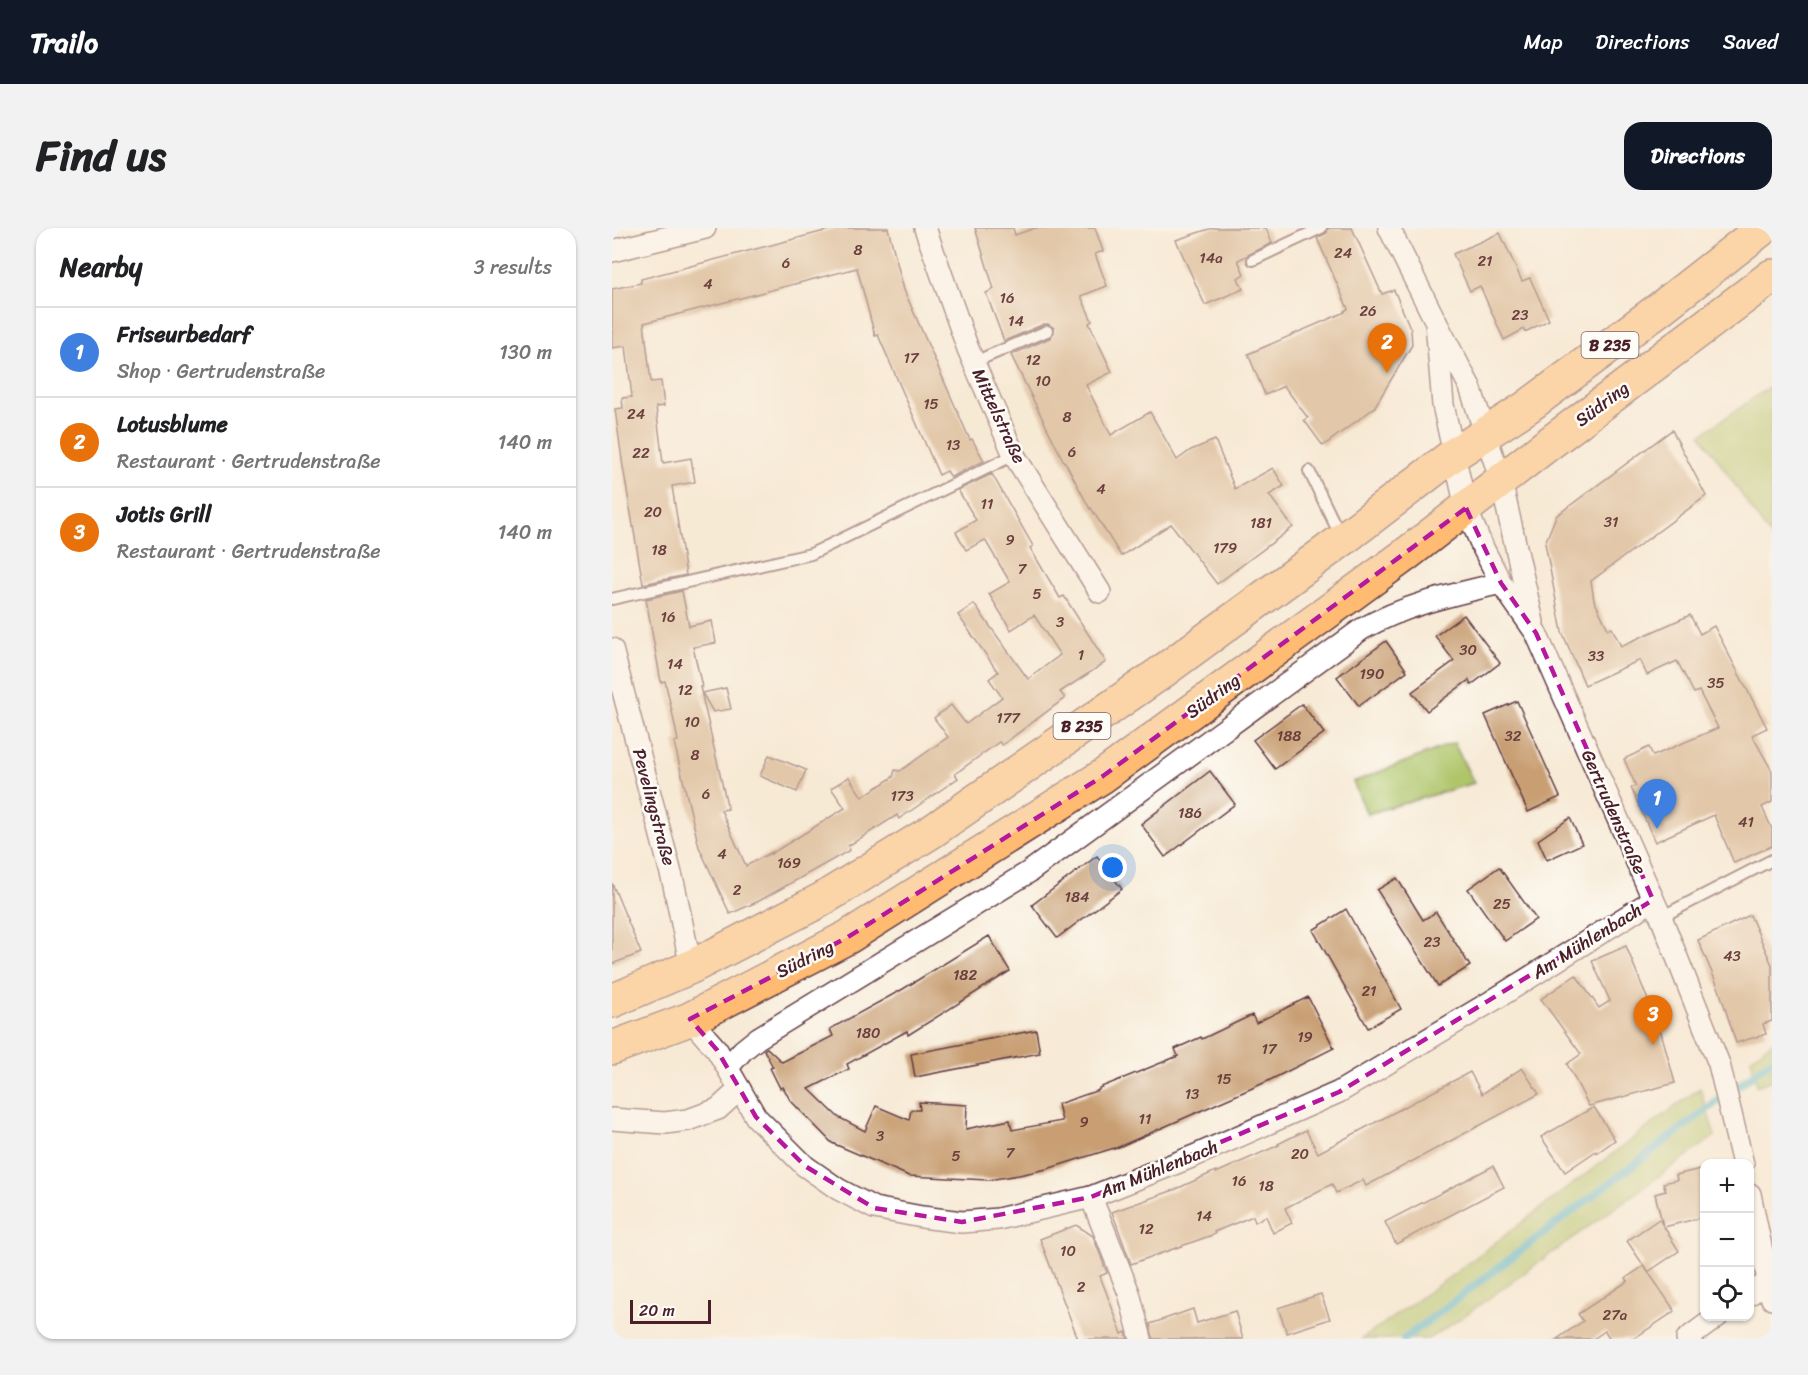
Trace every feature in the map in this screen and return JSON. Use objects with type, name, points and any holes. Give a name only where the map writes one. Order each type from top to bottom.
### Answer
[{"type":"main road","name":"B 235","points":[[612,1001],[691,967],[820,900],[931,832],[1158,674],[1342,540],[1453,455],[1527,407],[1763,228]]},
{"type":"main road","name":"Südring","points":[[612,1048],[690,1019],[848,937],[1103,776],[1404,556],[1772,276]]},
{"type":"street","points":[[612,251],[705,228]]},
{"type":"street","name":"Mittelstraße","points":[[925,228],[974,362],[1014,455],[1100,592]]},
{"type":"street","name":"Gertrudenstraße","points":[[1389,228],[1470,387],[1501,481],[1536,633],[1657,909],[1719,1064],[1741,1154]]},
{"type":"street","name":"Gertrudenstraße","points":[[1436,322],[1443,405],[1466,508],[1501,583],[1536,633]]},
{"type":"street","name":"Südring","points":[[728,1067],[758,1038],[1029,872],[1362,630],[1404,609],[1501,583]]},
{"type":"street","name":"Pevelingstraße","points":[[612,649],[674,885],[691,967]]},
{"type":"street","name":"Am Mühlenbach","points":[[690,1019],[706,1035],[728,1067],[756,1117],[805,1167],[838,1189],[874,1208],[962,1222],[998,1219],[1091,1197],[1194,1156],[1340,1092],[1492,1001],[1657,909]]},
{"type":"street","points":[[612,1119],[665,1123],[688,1120],[718,1109],[740,1089]]},
{"type":"street","points":[[1091,1197],[1129,1293],[1142,1339]]},
{"type":"street","points":[[1753,1213],[1770,1286],[1754,1292]]},
{"type":"street","points":[[1687,1339],[1712,1321]]},
{"type":"lane","points":[[1254,260],[1321,228]]},
{"type":"lane","points":[[974,362],[1047,331]]},
{"type":"lane","points":[[612,599],[811,554],[1014,455]]},
{"type":"lane","points":[[1309,471],[1342,540]]},
{"type":"lane","points":[[1657,909],[1772,860]]},
{"type":"highlighted area","points":[[1466,508],[1501,583],[1536,633],[1653,900],[1339,1092],[1091,1197],[962,1222],[874,1208],[805,1166],[756,1117],[717,1050],[690,1019],[848,937],[1103,776]]},
{"type":"green space","points":[[1772,385],[1772,539],[1701,435]]},
{"type":"green space","points":[[1454,743],[1474,783],[1367,814],[1353,782]]},
{"type":"green space","points":[[1772,1042],[1772,1080],[1757,1086],[1751,1058]]},
{"type":"green space","points":[[1700,1088],[1715,1136],[1457,1321],[1428,1339],[1362,1339],[1455,1273]]},
{"type":"building","points":[[836,228],[888,228],[904,290],[970,440],[972,439],[984,461],[951,477],[947,471],[939,475],[878,335],[875,336],[857,268],[644,323],[651,382],[661,381],[664,406],[656,407],[663,463],[691,458],[695,482],[672,486],[686,575],[643,584],[615,409],[623,408],[622,398],[632,397],[626,346],[612,348],[612,289],[641,283],[641,279]]},
{"type":"building","points":[[975,228],[1013,228],[1015,235],[1035,228],[1095,228],[1103,251],[1095,254],[1107,286],[1081,296],[1092,321],[1089,323],[1112,372],[1086,385],[1111,435],[1150,412],[1177,460],[1191,450],[1215,440],[1235,489],[1273,468],[1284,486],[1269,495],[1293,527],[1217,584],[1171,524],[1121,556],[1090,509],[1064,462],[1011,355],[1050,338],[1054,328],[1044,324],[1004,341],[986,293],[994,289]]},
{"type":"building","points":[[1212,228],[1266,228],[1272,243],[1238,260],[1244,274],[1238,278],[1243,289],[1205,305],[1176,240]]},
{"type":"building","points":[[1328,228],[1352,228],[1382,294],[1394,290],[1411,330],[1412,345],[1374,408],[1323,446],[1304,420],[1308,418],[1284,386],[1265,395],[1248,354],[1348,309],[1317,238],[1327,233]]},
{"type":"building","points":[[1500,233],[1522,281],[1530,278],[1549,320],[1525,332],[1524,329],[1504,340],[1480,286],[1470,291],[1453,254]]},
{"type":"building","points":[[1672,430],[1706,496],[1591,581],[1594,600],[1608,629],[1612,628],[1621,646],[1690,615],[1700,634],[1714,626],[1767,728],[1752,735],[1772,771],[1772,802],[1762,807],[1772,829],[1772,846],[1734,863],[1714,815],[1655,842],[1631,788],[1636,786],[1624,759],[1649,747],[1653,756],[1718,728],[1699,691],[1694,693],[1677,661],[1647,675],[1640,660],[1585,685],[1562,632],[1545,543],[1556,516]]},
{"type":"building","points":[[992,474],[1033,546],[1030,548],[1060,598],[1064,596],[1106,662],[1060,692],[1065,698],[1002,745],[999,742],[955,774],[958,778],[899,819],[897,815],[848,846],[850,850],[759,901],[730,914],[699,847],[674,742],[678,741],[672,711],[665,681],[661,682],[646,599],[682,591],[689,626],[712,621],[716,643],[693,647],[728,809],[721,810],[746,866],[772,852],[771,854],[845,808],[831,788],[849,777],[862,797],[893,777],[895,770],[900,771],[948,737],[934,718],[951,705],[966,724],[1002,697],[989,679],[998,672],[958,615],[974,604],[1028,679],[1060,655],[1034,615],[1011,630],[989,594],[1010,582],[985,540],[966,550],[956,532],[976,520],[958,490]]},
{"type":"building","points":[[1464,615],[1500,663],[1471,685],[1469,680],[1427,711],[1412,692],[1454,661],[1435,636]]},
{"type":"building","points":[[1386,641],[1407,671],[1359,706],[1337,677]]},
{"type":"building","points":[[726,688],[731,709],[713,712],[702,693]]},
{"type":"building","points":[[1517,701],[1560,797],[1528,812],[1485,715]]},
{"type":"building","points":[[1302,704],[1324,733],[1275,769],[1253,740]]},
{"type":"building","points":[[769,755],[806,770],[797,792],[760,776]]},
{"type":"building","points":[[1210,771],[1235,804],[1165,857],[1141,824]]},
{"type":"building","points":[[1570,818],[1582,844],[1547,860],[1538,840]]},
{"type":"building","points":[[1097,856],[1122,889],[1057,938],[1032,905]]},
{"type":"building","points":[[1499,867],[1536,919],[1505,941],[1468,889]]},
{"type":"building","points":[[1397,878],[1423,920],[1436,912],[1470,966],[1438,986],[1377,890]]},
{"type":"building","points":[[612,883],[641,953],[612,964]]},
{"type":"building","points":[[1346,909],[1401,1009],[1368,1028],[1313,930]]},
{"type":"building","points":[[1750,915],[1772,965],[1772,1021],[1763,1024],[1766,1034],[1736,1043],[1719,989],[1698,940]]},
{"type":"building","points":[[989,936],[1010,971],[908,1035],[907,1031],[847,1064],[849,1069],[809,1089],[838,1117],[865,1131],[876,1106],[909,1120],[911,1110],[920,1110],[919,1102],[967,1105],[966,1129],[1010,1120],[1012,1130],[1062,1121],[1058,1104],[1099,1090],[1099,1088],[1178,1056],[1175,1049],[1252,1015],[1256,1023],[1308,997],[1334,1048],[1266,1082],[1114,1149],[1019,1175],[988,1180],[909,1176],[832,1143],[790,1100],[783,1087],[780,1088],[764,1050],[767,1048],[782,1062],[833,1036],[830,1029],[903,989]]},
{"type":"building","points":[[1626,946],[1661,1032],[1675,1083],[1589,1106],[1567,1064],[1581,1054],[1541,999],[1576,975],[1599,1008],[1610,1001],[1592,961]]},
{"type":"building","points":[[1036,1030],[1040,1053],[915,1077],[911,1054]]},
{"type":"building","points":[[1522,1068],[1539,1094],[1366,1186],[1363,1180],[1336,1193],[1332,1184],[1285,1208],[1292,1223],[1273,1233],[1266,1216],[1255,1222],[1253,1216],[1214,1232],[1215,1234],[1131,1264],[1112,1212],[1174,1190],[1216,1171],[1216,1173],[1279,1145],[1306,1130],[1318,1153],[1470,1072],[1482,1094]]},
{"type":"building","points":[[1594,1107],[1615,1140],[1565,1172],[1541,1137]]},
{"type":"building","points":[[1493,1166],[1504,1187],[1396,1244],[1385,1222]]},
{"type":"building","points":[[1700,1169],[1700,1218],[1664,1227],[1679,1251],[1648,1272],[1627,1241],[1659,1219],[1663,1226],[1655,1194],[1666,1191],[1663,1183],[1677,1180],[1676,1175]]},
{"type":"building","points":[[1076,1225],[1093,1236],[1107,1273],[1100,1276],[1122,1334],[1126,1332],[1128,1339],[1078,1339],[1040,1239]]},
{"type":"building","points":[[1644,1266],[1675,1311],[1633,1339],[1610,1339],[1605,1331],[1593,1339],[1557,1339],[1583,1321],[1578,1314],[1628,1281],[1626,1278]]},
{"type":"building","points":[[1321,1294],[1330,1319],[1287,1333],[1278,1308]]},
{"type":"building","points":[[1193,1309],[1197,1323],[1235,1311],[1243,1339],[1153,1339],[1150,1324]]},
{"type":"waterway","points":[[1404,1339],[1772,1060]]},
{"type":"place","name":"Lotusblume","points":[[1387,373]]},
{"type":"place","name":"Friseurbedarf","points":[[1657,829]]},
{"type":"place","name":"Jotis Grill","points":[[1653,1045]]}]
